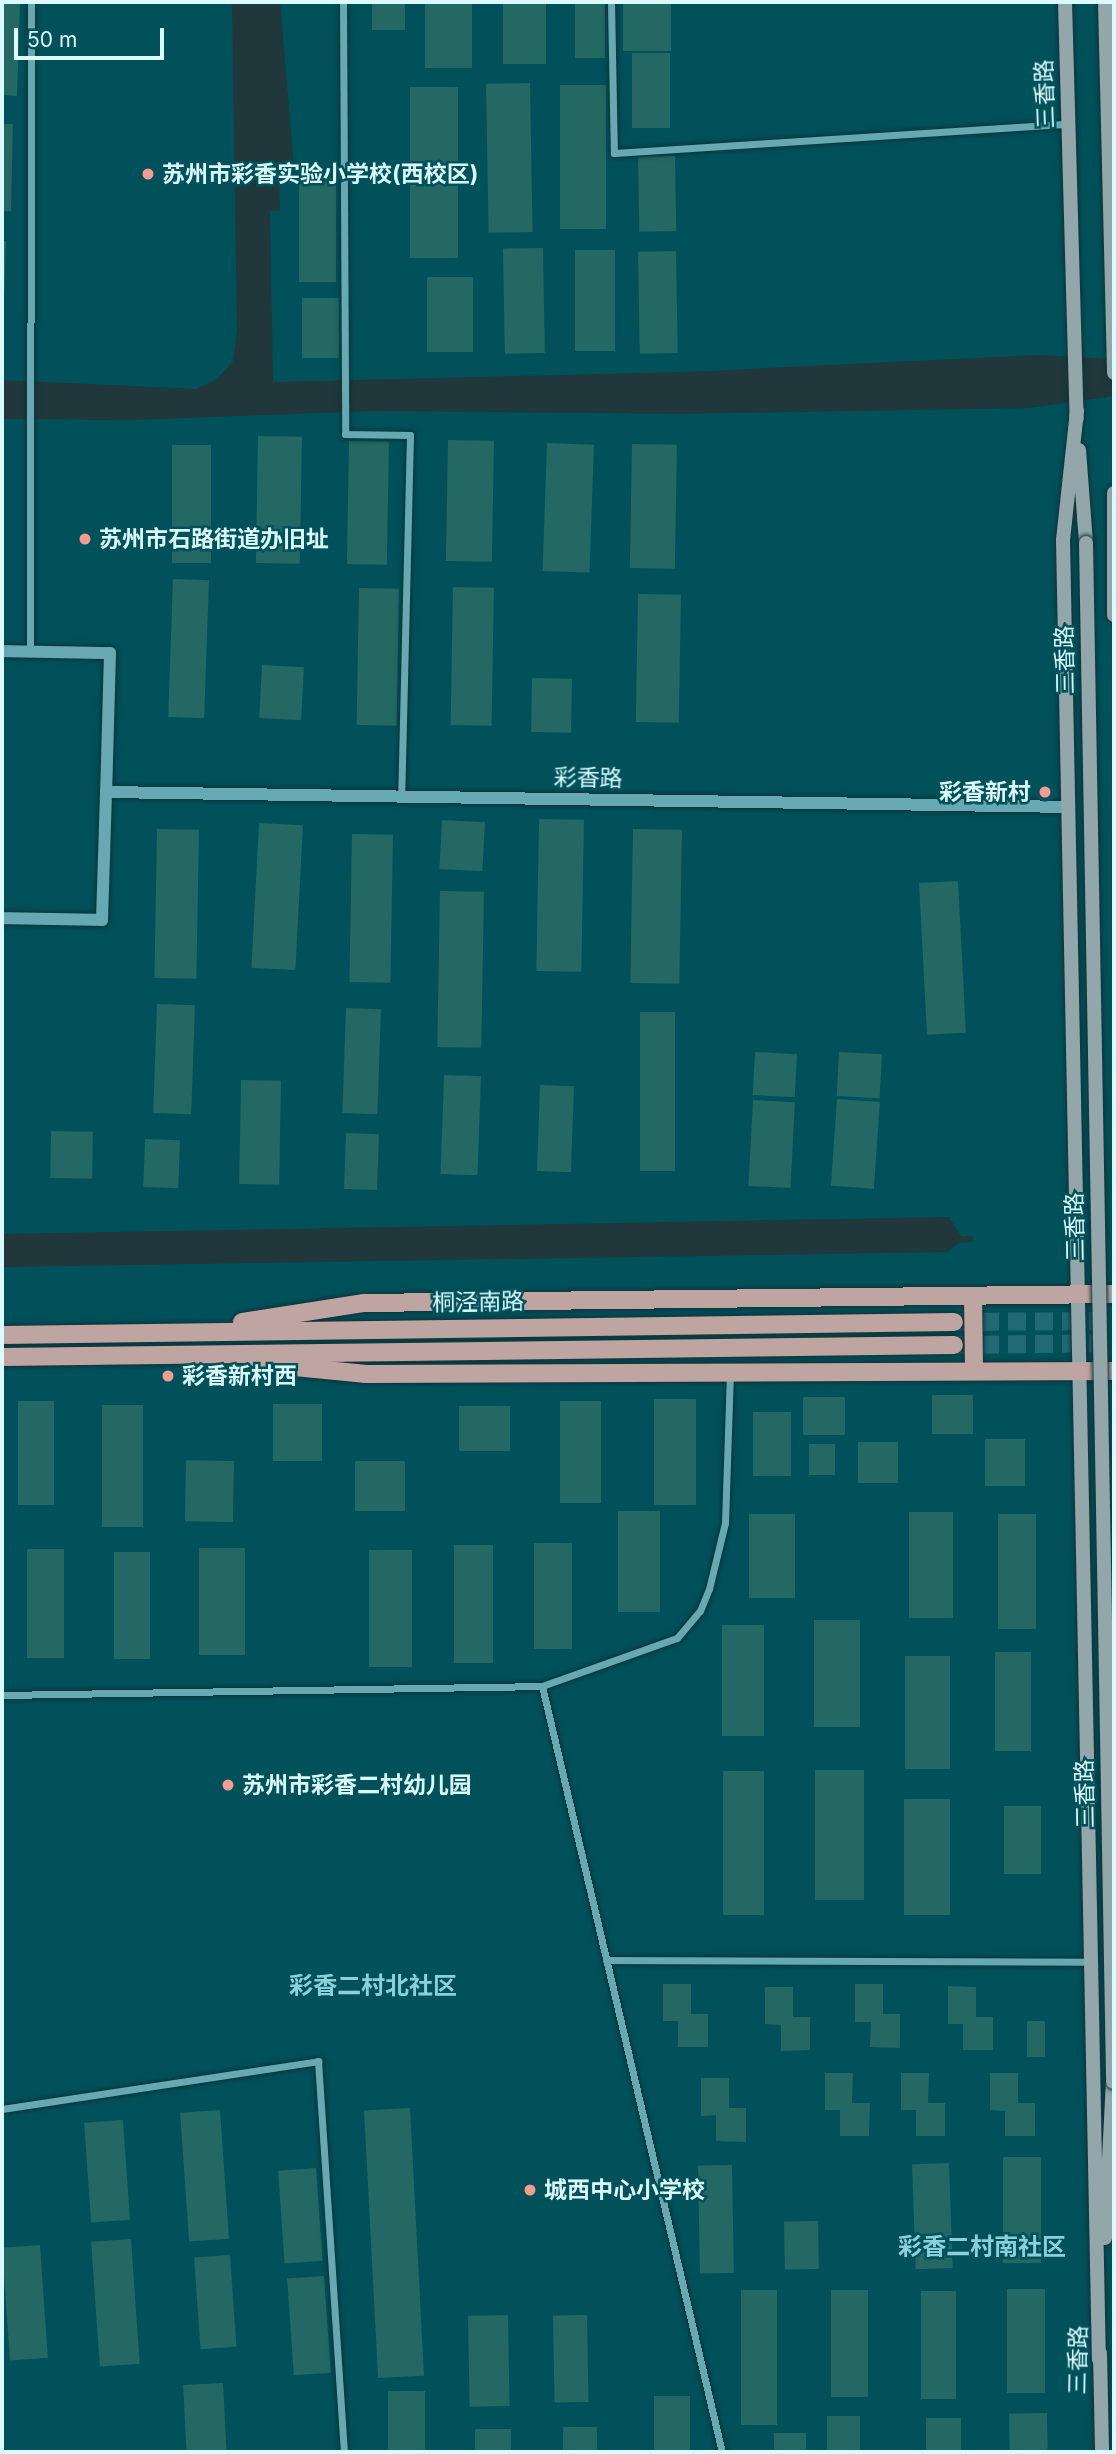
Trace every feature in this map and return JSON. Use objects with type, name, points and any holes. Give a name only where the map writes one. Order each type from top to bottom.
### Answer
[{"type":"main road","name":"三香路","points":[[1065,2],[1077,409],[1086,543],[1113,2082],[1099,2360],[1102,2452]]},
{"type":"main road","points":[[1105,2],[1114,373]]},
{"type":"main road","points":[[1077,409],[1063,540],[1099,2360]]},
{"type":"main road","points":[[1114,494],[1114,615]]},
{"type":"main road","points":[[173,1332],[364,1303],[1114,1294]]},
{"type":"main road","points":[[973,1296],[974,1371]]},
{"type":"main road","name":"桐泾南路","points":[[2,1335],[954,1322]]},
{"type":"main road","name":"桐泾南路","points":[[2,1357],[954,1345]]},
{"type":"main road","points":[[173,1355],[366,1374],[1114,1371]]},
{"type":"street","points":[[30,652],[27,422],[31,2]]},
{"type":"street","points":[[343,2],[345,434],[410,435],[401,796]]},
{"type":"street","points":[[611,2],[614,153],[1068,124]]},
{"type":"street","points":[[2,651],[110,653],[102,920],[2,919]]},
{"type":"street","name":"彩香路","points":[[106,792],[1069,807]]},
{"type":"street","points":[[2,1695],[542,1686],[677,1639],[700,1611],[717,1559],[729,1491],[730,1372]]},
{"type":"street","points":[[542,1686],[722,2452]]},
{"type":"street","points":[[607,1960],[1091,1962]]},
{"type":"street","points":[[2,2109],[318,2061],[344,2452]]},
{"type":"water","points":[[232,2],[280,2],[295,179],[279,180],[280,210],[270,211],[273,382],[687,372],[1038,355],[1114,359],[1114,396],[1029,408],[680,414],[372,411],[133,420],[2,419],[2,380],[196,389],[217,379],[233,361],[237,331]]},
{"type":"water","points":[[949,1217],[963,1239],[947,1252],[2,1267],[2,1234]]},
{"type":"building","points":[[2,2],[20,2],[17,96],[2,95]]},
{"type":"building","points":[[372,2],[405,2],[405,30],[372,30]]},
{"type":"building","points":[[425,2],[472,2],[472,68],[425,68]]},
{"type":"building","points":[[503,2],[546,2],[546,64],[503,64]]},
{"type":"building","points":[[575,2],[605,2],[605,58],[575,58]]},
{"type":"building","points":[[623,2],[671,2],[671,51],[623,51]]},
{"type":"building","points":[[632,53],[670,53],[670,128],[632,128]]},
{"type":"building","points":[[530,83],[533,232],[489,233],[486,84]]},
{"type":"building","points":[[560,85],[606,85],[606,229],[560,229]]},
{"type":"building","points":[[410,87],[458,87],[458,258],[410,258]]},
{"type":"building","points":[[2,124],[13,124],[11,211],[2,211]]},
{"type":"building","points":[[675,156],[676,231],[639,232],[638,157]]},
{"type":"building","points":[[299,177],[336,177],[336,282],[299,282]]},
{"type":"building","points":[[2,241],[6,241],[4,303],[2,303]]},
{"type":"building","points":[[543,248],[545,353],[505,354],[503,249]]},
{"type":"building","points":[[575,250],[615,250],[615,351],[575,351]]},
{"type":"building","points":[[676,251],[678,353],[640,354],[638,252]]},
{"type":"building","points":[[427,277],[473,277],[473,352],[427,352]]},
{"type":"building","points":[[302,298],[339,298],[339,358],[302,358]]},
{"type":"building","points":[[258,436],[302,437],[300,564],[256,563]]},
{"type":"building","points":[[448,440],[494,441],[492,562],[446,561]]},
{"type":"building","points":[[349,441],[389,442],[387,565],[347,564]]},
{"type":"building","points":[[547,443],[594,445],[590,573],[543,571]]},
{"type":"building","points":[[632,444],[677,445],[675,569],[630,568]]},
{"type":"building","points":[[172,445],[211,445],[211,563],[172,563]]},
{"type":"building","points":[[173,579],[209,580],[204,718],[168,717]]},
{"type":"building","points":[[453,587],[494,588],[492,726],[451,725]]},
{"type":"building","points":[[359,588],[399,589],[397,726],[357,725]]},
{"type":"building","points":[[638,594],[681,595],[679,723],[636,722]]},
{"type":"building","points":[[262,665],[304,667],[301,720],[259,718]]},
{"type":"building","points":[[532,678],[572,679],[571,733],[531,732]]},
{"type":"building","points":[[539,819],[584,820],[581,972],[536,971]]},
{"type":"building","points":[[442,820],[485,822],[482,871],[439,869]]},
{"type":"building","points":[[259,823],[303,825],[295,970],[251,968]]},
{"type":"building","points":[[157,829],[199,830],[196,979],[154,978]]},
{"type":"building","points":[[633,829],[682,830],[679,984],[630,983]]},
{"type":"building","points":[[352,834],[393,835],[390,983],[349,982]]},
{"type":"building","points":[[958,881],[966,1033],[927,1035],[919,883]]},
{"type":"building","points":[[440,891],[484,892],[481,1048],[437,1047]]},
{"type":"building","points":[[157,1004],[195,1005],[191,1114],[153,1113]]},
{"type":"building","points":[[346,1008],[381,1009],[377,1114],[342,1113]]},
{"type":"building","points":[[640,1012],[675,1012],[675,1171],[640,1171]]},
{"type":"building","points":[[755,1052],[797,1054],[795,1097],[753,1095]]},
{"type":"building","points":[[839,1052],[882,1054],[880,1098],[837,1096]]},
{"type":"building","points":[[444,1075],[481,1076],[478,1175],[441,1174]]},
{"type":"building","points":[[241,1080],[281,1081],[279,1185],[239,1184]]},
{"type":"building","points":[[540,1085],[574,1086],[571,1172],[537,1171]]},
{"type":"building","points":[[837,1099],[880,1102],[874,1189],[831,1186]]},
{"type":"building","points":[[753,1100],[795,1102],[790,1188],[748,1186]]},
{"type":"building","points":[[51,1131],[93,1132],[92,1179],[50,1178]]},
{"type":"building","points":[[346,1133],[379,1134],[377,1190],[344,1189]]},
{"type":"building","points":[[145,1139],[180,1140],[178,1188],[143,1187]]},
{"type":"building","points":[[932,1395],[973,1395],[973,1434],[932,1434]]},
{"type":"building","points":[[803,1397],[845,1397],[845,1435],[803,1435]]},
{"type":"building","points":[[654,1399],[696,1399],[696,1505],[654,1505]]},
{"type":"building","points":[[18,1401],[54,1401],[54,1505],[18,1505]]},
{"type":"building","points":[[560,1401],[601,1401],[601,1503],[560,1503]]},
{"type":"building","points":[[273,1404],[322,1404],[322,1461],[273,1461]]},
{"type":"building","points":[[102,1405],[143,1405],[143,1527],[102,1527]]},
{"type":"building","points":[[459,1406],[510,1406],[510,1451],[459,1451]]},
{"type":"building","points":[[753,1412],[791,1412],[791,1476],[753,1476]]},
{"type":"building","points":[[985,1439],[1025,1439],[1025,1486],[985,1486]]},
{"type":"building","points":[[858,1442],[898,1442],[898,1483],[858,1483]]},
{"type":"building","points":[[809,1444],[835,1444],[835,1475],[809,1475]]},
{"type":"building","points":[[186,1460],[234,1461],[233,1522],[185,1521]]},
{"type":"building","points":[[355,1461],[405,1461],[405,1511],[355,1511]]},
{"type":"building","points":[[618,1511],[660,1511],[660,1612],[618,1612]]},
{"type":"building","points":[[909,1512],[953,1512],[953,1618],[909,1618]]},
{"type":"building","points":[[749,1514],[795,1514],[795,1598],[749,1598]]},
{"type":"building","points":[[998,1514],[1036,1514],[1036,1629],[998,1629]]},
{"type":"building","points":[[534,1543],[572,1543],[572,1649],[534,1649]]},
{"type":"building","points":[[454,1545],[493,1545],[493,1663],[454,1663]]},
{"type":"building","points":[[199,1548],[245,1548],[245,1655],[199,1655]]},
{"type":"building","points":[[27,1549],[64,1549],[64,1658],[27,1658]]},
{"type":"building","points":[[369,1550],[412,1550],[412,1667],[369,1667]]},
{"type":"building","points":[[114,1552],[150,1552],[150,1659],[114,1659]]},
{"type":"building","points":[[814,1620],[860,1620],[860,1727],[814,1727]]},
{"type":"building","points":[[722,1625],[764,1625],[764,1736],[722,1736]]},
{"type":"building","points":[[995,1652],[1031,1652],[1031,1751],[995,1751]]},
{"type":"building","points":[[905,1656],[950,1656],[950,1769],[905,1769]]},
{"type":"building","points":[[815,1770],[864,1770],[864,1900],[815,1900]]},
{"type":"building","points":[[723,1771],[764,1771],[764,1915],[723,1915]]},
{"type":"building","points":[[904,1799],[950,1799],[950,1915],[904,1915]]},
{"type":"building","points":[[1004,1806],[1041,1806],[1041,1874],[1004,1874]]},
{"type":"building","points":[[663,1984],[691,1984],[691,2014],[708,2014],[708,2047],[678,2047],[678,2021],[663,2021]]},
{"type":"building","points":[[855,1984],[883,1984],[883,2014],[900,2014],[900,2048],[870,2047],[871,2022],[855,2022]]},
{"type":"building","points":[[948,1986],[976,1987],[976,2017],[993,2017],[993,2050],[963,2050],[963,2024],[948,2024]]},
{"type":"building","points":[[765,1987],[793,1987],[793,2017],[810,2017],[810,2050],[781,2051],[781,2025],[765,2024]]},
{"type":"building","points":[[1027,2021],[1045,2021],[1045,2057],[1027,2057]]},
{"type":"building","points":[[825,2073],[853,2073],[852,2103],[870,2103],[869,2136],[840,2136],[840,2110],[825,2110]]},
{"type":"building","points":[[901,2073],[929,2073],[928,2103],[945,2103],[945,2136],[916,2136],[916,2110],[901,2110]]},
{"type":"building","points":[[990,2073],[1018,2073],[1018,2103],[1035,2103],[1035,2136],[1005,2136],[1005,2111],[990,2110]]},
{"type":"building","points":[[701,2078],[729,2078],[729,2108],[746,2108],[746,2142],[716,2141],[716,2115],[701,2116]]},
{"type":"building","points":[[410,2108],[424,2376],[378,2378],[364,2110]]},
{"type":"building","points":[[220,2110],[229,2239],[189,2241],[180,2113]]},
{"type":"building","points":[[123,2120],[130,2220],[91,2222],[84,2123]]},
{"type":"building","points":[[1003,2157],[1041,2157],[1041,2263],[1003,2263]]},
{"type":"building","points":[[949,2163],[953,2268],[916,2269],[912,2164]]},
{"type":"building","points":[[732,2165],[734,2273],[700,2274],[698,2166]]},
{"type":"building","points":[[316,2168],[322,2261],[285,2263],[278,2171]]},
{"type":"building","points":[[818,2221],[819,2269],[785,2270],[784,2222]]},
{"type":"building","points":[[131,2239],[140,2364],[100,2366],[91,2242]]},
{"type":"building","points":[[40,2245],[48,2358],[10,2360],[2,2248]]},
{"type":"building","points":[[230,2255],[236,2347],[201,2349],[194,2258]]},
{"type":"building","points":[[324,2276],[331,2373],[294,2375],[287,2279]]},
{"type":"building","points":[[1007,2289],[1045,2289],[1045,2393],[1007,2393]]},
{"type":"building","points":[[741,2290],[777,2290],[777,2425],[741,2425]]},
{"type":"building","points":[[831,2290],[868,2290],[868,2397],[831,2397]]},
{"type":"building","points":[[921,2291],[956,2291],[956,2399],[921,2399]]},
{"type":"building","points":[[508,2315],[510,2406],[470,2407],[468,2316]]},
{"type":"building","points":[[587,2315],[589,2402],[555,2403],[553,2316]]},
{"type":"building","points":[[223,2383],[227,2452],[187,2452],[183,2385]]},
{"type":"building","points":[[388,2391],[425,2391],[425,2452],[388,2452]]},
{"type":"building","points":[[654,2396],[690,2396],[690,2452],[654,2452]]},
{"type":"building","points":[[1047,2413],[1048,2452],[1010,2452],[1009,2414]]},
{"type":"building","points":[[827,2416],[860,2416],[860,2452],[827,2452]]},
{"type":"building","points":[[926,2418],[961,2418],[961,2452],[926,2452]]},
{"type":"building","points":[[563,2427],[597,2427],[597,2452],[563,2452]]},
{"type":"building","points":[[475,2429],[511,2429],[511,2452],[475,2452]]},
{"type":"building","points":[[774,2433],[806,2433],[806,2452],[774,2452]]},
{"type":"waterway","points":[[956,1240],[970,1239]]},
{"type":"tunnel","points":[[954,1322],[1114,1321]]},
{"type":"tunnel","points":[[954,1345],[1114,1343]]},
{"type":"place","name":"苏州市彩香实验小学校(西校区)","points":[[148,174]]},
{"type":"place","name":"苏州市石路街道办旧址","points":[[85,539]]},
{"type":"place","name":"彩香新村","points":[[1045,792]]},
{"type":"place","name":"彩香新村西","points":[[168,1376]]},
{"type":"place","name":"苏州市彩香二村幼儿园","points":[[228,1785]]},
{"type":"place","name":"城西中心小学校","points":[[530,2190]]},
{"type":"district","name":"彩香二村北社区","points":[[373,1986]]},
{"type":"district","name":"彩香二村南社区","points":[[982,2247]]}]
